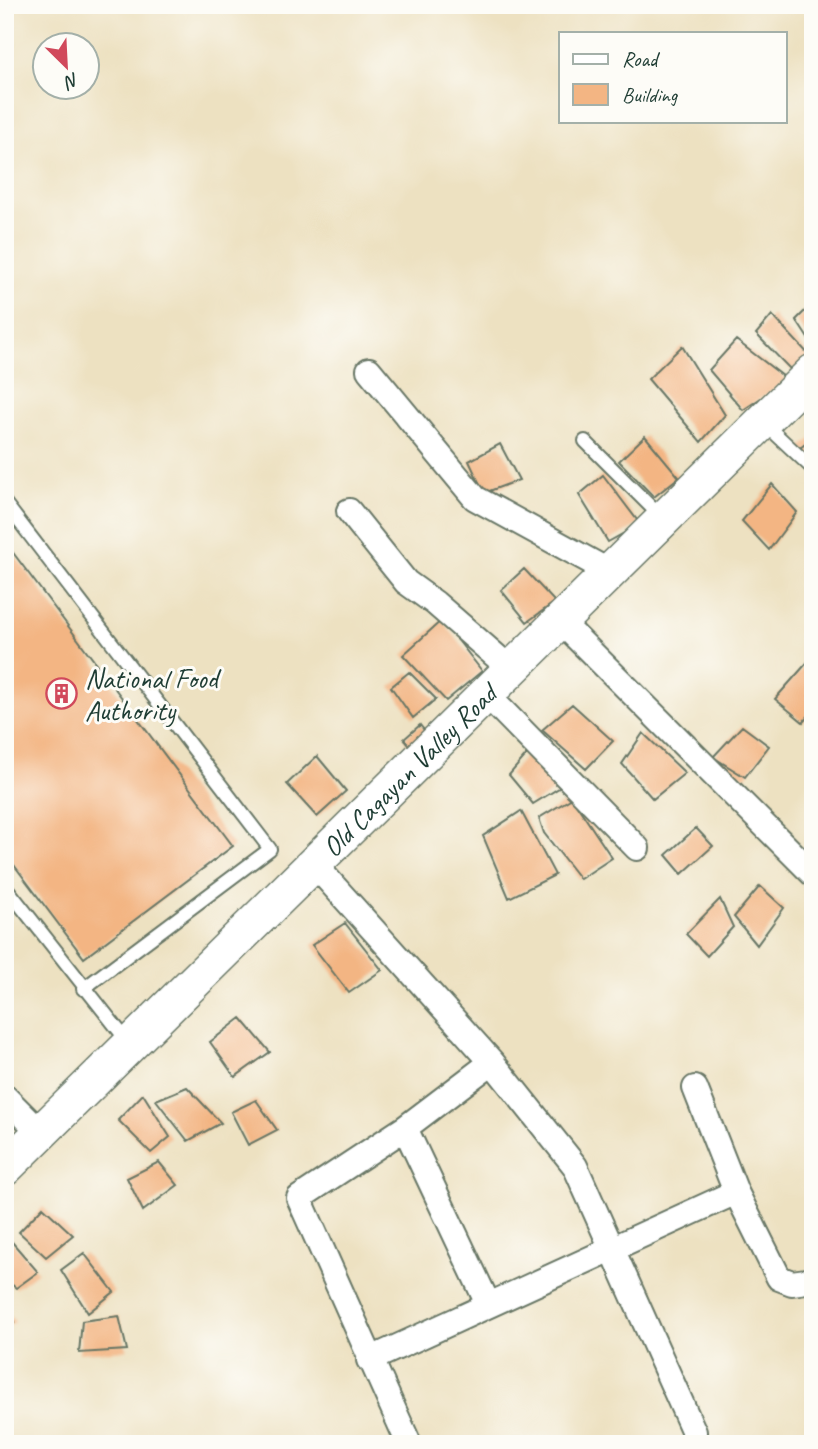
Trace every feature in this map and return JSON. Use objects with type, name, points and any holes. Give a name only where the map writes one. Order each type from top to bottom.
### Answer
[{"type":"main road","name":"Old Cagayan Valley Road","points":[[5,1168],[488,696],[813,372]]},
{"type":"street","points":[[369,370],[475,498],[610,572]]},
{"type":"street","points":[[349,511],[406,582],[435,603],[513,671]]},
{"type":"street","points":[[561,622],[813,874]]},
{"type":"street","points":[[488,696],[637,848]]},
{"type":"street","points":[[314,864],[492,1062],[575,1166],[694,1432]]},
{"type":"street","points":[[409,1444],[369,1360],[299,1198],[405,1128],[492,1062]]},
{"type":"street","points":[[695,1088],[736,1192],[779,1278],[792,1283],[813,1280]]},
{"type":"street","points":[[5,1097],[41,1133]]},
{"type":"street","points":[[405,1128],[488,1304]]},
{"type":"street","points":[[369,1360],[736,1192]]},
{"type":"lane","points":[[762,421],[813,469]]},
{"type":"lane","points":[[585,441],[663,519]]},
{"type":"lane","points":[[5,503],[270,849],[83,989]]},
{"type":"lane","points":[[5,886],[83,989],[131,1045]]},
{"type":"building","points":[[810,306],[813,309],[813,346],[796,320]]},
{"type":"building","points":[[772,315],[812,358],[791,370],[756,334]]},
{"type":"building","points":[[736,340],[788,380],[743,410],[709,370]]},
{"type":"building","points":[[682,346],[725,415],[701,442],[648,379]]},
{"type":"building","points":[[645,436],[679,477],[654,497],[619,461]]},
{"type":"building","points":[[813,438],[813,459],[800,448]]},
{"type":"building","points":[[500,444],[519,480],[484,493],[469,461]]},
{"type":"building","points":[[603,475],[640,524],[608,542],[579,495]]},
{"type":"building","points":[[772,484],[797,512],[769,550],[742,521]]},
{"type":"building","name":"National Food Authority","points":[[5,542],[233,846],[84,958],[5,853]]},
{"type":"building","points":[[524,569],[555,602],[527,622],[501,590]]},
{"type":"building","points":[[442,620],[482,671],[446,701],[403,655]]},
{"type":"building","points":[[813,656],[813,711],[803,722],[775,699]]},
{"type":"building","points":[[409,672],[436,699],[413,718],[391,687]]},
{"type":"building","points":[[572,704],[613,741],[586,769],[542,730]]},
{"type":"building","points":[[420,725],[431,739],[416,754],[404,739]]},
{"type":"building","points":[[742,726],[769,746],[745,777],[713,757]]},
{"type":"building","points":[[643,733],[685,773],[653,799],[622,764]]},
{"type":"building","points":[[529,752],[562,786],[533,804],[509,775]]},
{"type":"building","points":[[317,756],[346,791],[317,817],[287,784]]},
{"type":"building","points":[[572,798],[612,858],[580,879],[544,833],[539,818]]},
{"type":"building","points":[[521,811],[555,875],[509,898],[483,836]]},
{"type":"building","points":[[696,828],[713,846],[682,874],[666,855]]},
{"type":"building","points":[[760,886],[784,908],[757,945],[734,917]]},
{"type":"building","points":[[720,899],[733,927],[707,956],[686,934]]},
{"type":"building","points":[[345,923],[382,970],[349,993],[312,945]]},
{"type":"building","points":[[241,1018],[270,1052],[235,1077],[210,1042]]},
{"type":"building","points":[[187,1087],[221,1123],[188,1141],[156,1100]]},
{"type":"building","points":[[143,1094],[170,1137],[151,1153],[118,1120]]},
{"type":"building","points":[[256,1100],[277,1130],[248,1145],[231,1112]]},
{"type":"building","points":[[159,1162],[178,1185],[143,1211],[127,1178]]},
{"type":"building","points":[[43,1207],[73,1235],[46,1257],[19,1232]]},
{"type":"building","points":[[12,1242],[38,1272],[16,1288],[5,1279],[5,1247]]},
{"type":"building","points":[[84,1253],[114,1292],[88,1313],[61,1270]]},
{"type":"building","points":[[5,1309],[15,1322],[5,1329]]},
{"type":"building","points":[[119,1316],[127,1350],[79,1353],[82,1321]]},
{"type":"place","name":"National Food Authority","points":[[62,694]]}]
